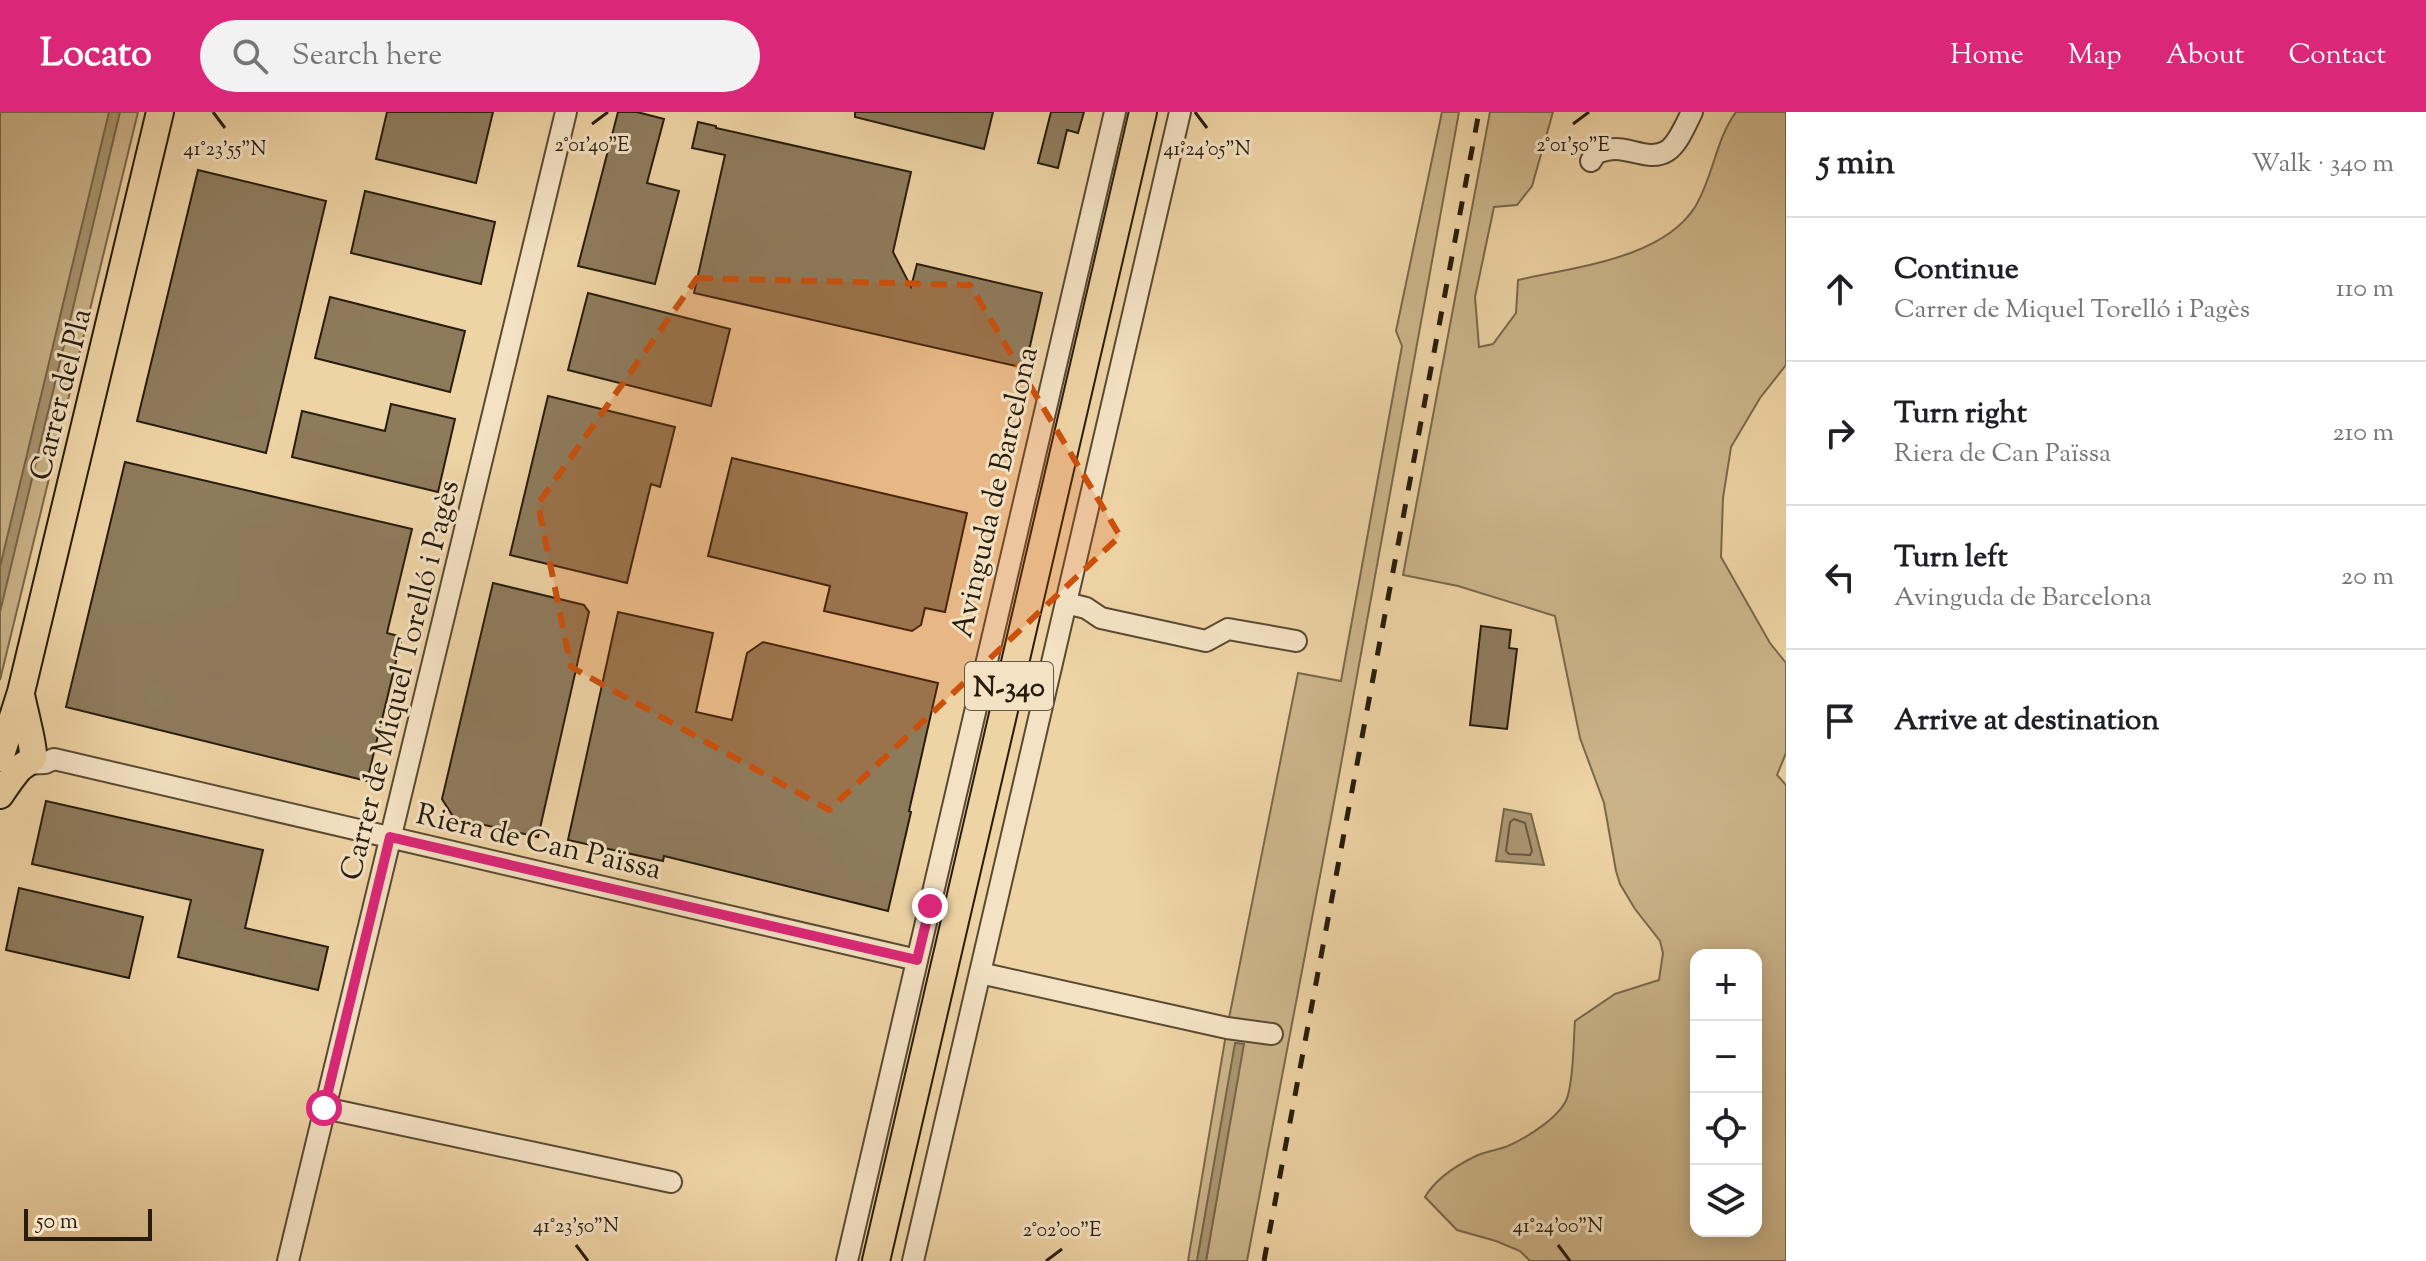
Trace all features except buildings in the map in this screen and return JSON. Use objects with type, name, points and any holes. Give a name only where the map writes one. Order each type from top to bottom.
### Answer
[{"type":"main road","name":"Carrer del Pla","points":[[0,795],[17,751],[21,692],[160,112]]},
{"type":"main road","name":"Avinguda de Barcelona","points":[[876,1261],[1143,112]]},
{"type":"street","name":"Carrer de Miquel Torelló i Pagès","points":[[288,1261],[566,112]]},
{"type":"street","name":"Avinguda de Barcelona","points":[[847,1261],[1115,112]]},
{"type":"street","points":[[913,1261],[1180,112]]},
{"type":"street","points":[[1591,161],[1596,153],[1613,149],[1649,155],[1667,151],[1692,112]]},
{"type":"street","points":[[1066,603],[1086,608],[1101,618],[1206,641],[1228,629],[1296,641]]},
{"type":"street","name":"Riera de Can Païssa","points":[[17,751],[45,763],[54,759],[917,960]]},
{"type":"street","points":[[980,973],[1227,1028],[1272,1034]]},
{"type":"street","points":[[324,1108],[671,1182]]},
{"type":"highlighted area","points":[[697,278],[970,285],[1120,536],[829,810],[571,667],[538,504]]},
{"type":"shaded area","points":[[0,112],[138,112],[0,680]]},
{"type":"shaded area","points":[[1442,112],[1459,112],[1247,1261],[1206,1261],[1243,1045],[1236,1043],[1197,1261],[1188,1261],[1227,1028],[1298,673],[1341,681],[1402,346],[1396,331]]},
{"type":"shaded area","points":[[1490,112],[1553,112],[1532,186],[1517,205],[1494,207],[1475,297],[1479,347],[1493,344],[1516,313],[1518,280],[1590,265],[1639,250],[1680,225],[1701,195],[1723,135],[1736,112],[1786,112],[1786,365],[1760,398],[1731,447],[1723,498],[1721,557],[1770,643],[1786,663],[1786,753],[1777,775],[1786,785],[1786,1261],[1530,1261],[1520,1251],[1457,1230],[1425,1197],[1456,1167],[1478,1155],[1524,1138],[1559,1111],[1570,1086],[1575,1021],[1615,994],[1659,980],[1663,953],[1660,941],[1620,884],[1604,803],[1580,738],[1555,616],[1458,586],[1403,575]]},
{"type":"water","points":[[109,112],[120,112],[0,612],[0,567]]},
{"type":"water","points":[[1504,809],[1531,814],[1544,865],[1496,861]]},
{"type":"water","points":[[1235,1043],[1244,1044],[1206,1261],[1197,1261]]},
{"type":"railway","points":[[1264,1261],[1479,112]]},
{"type":"route","points":[[324,1108],[390,837],[917,960],[930,906]]}]
